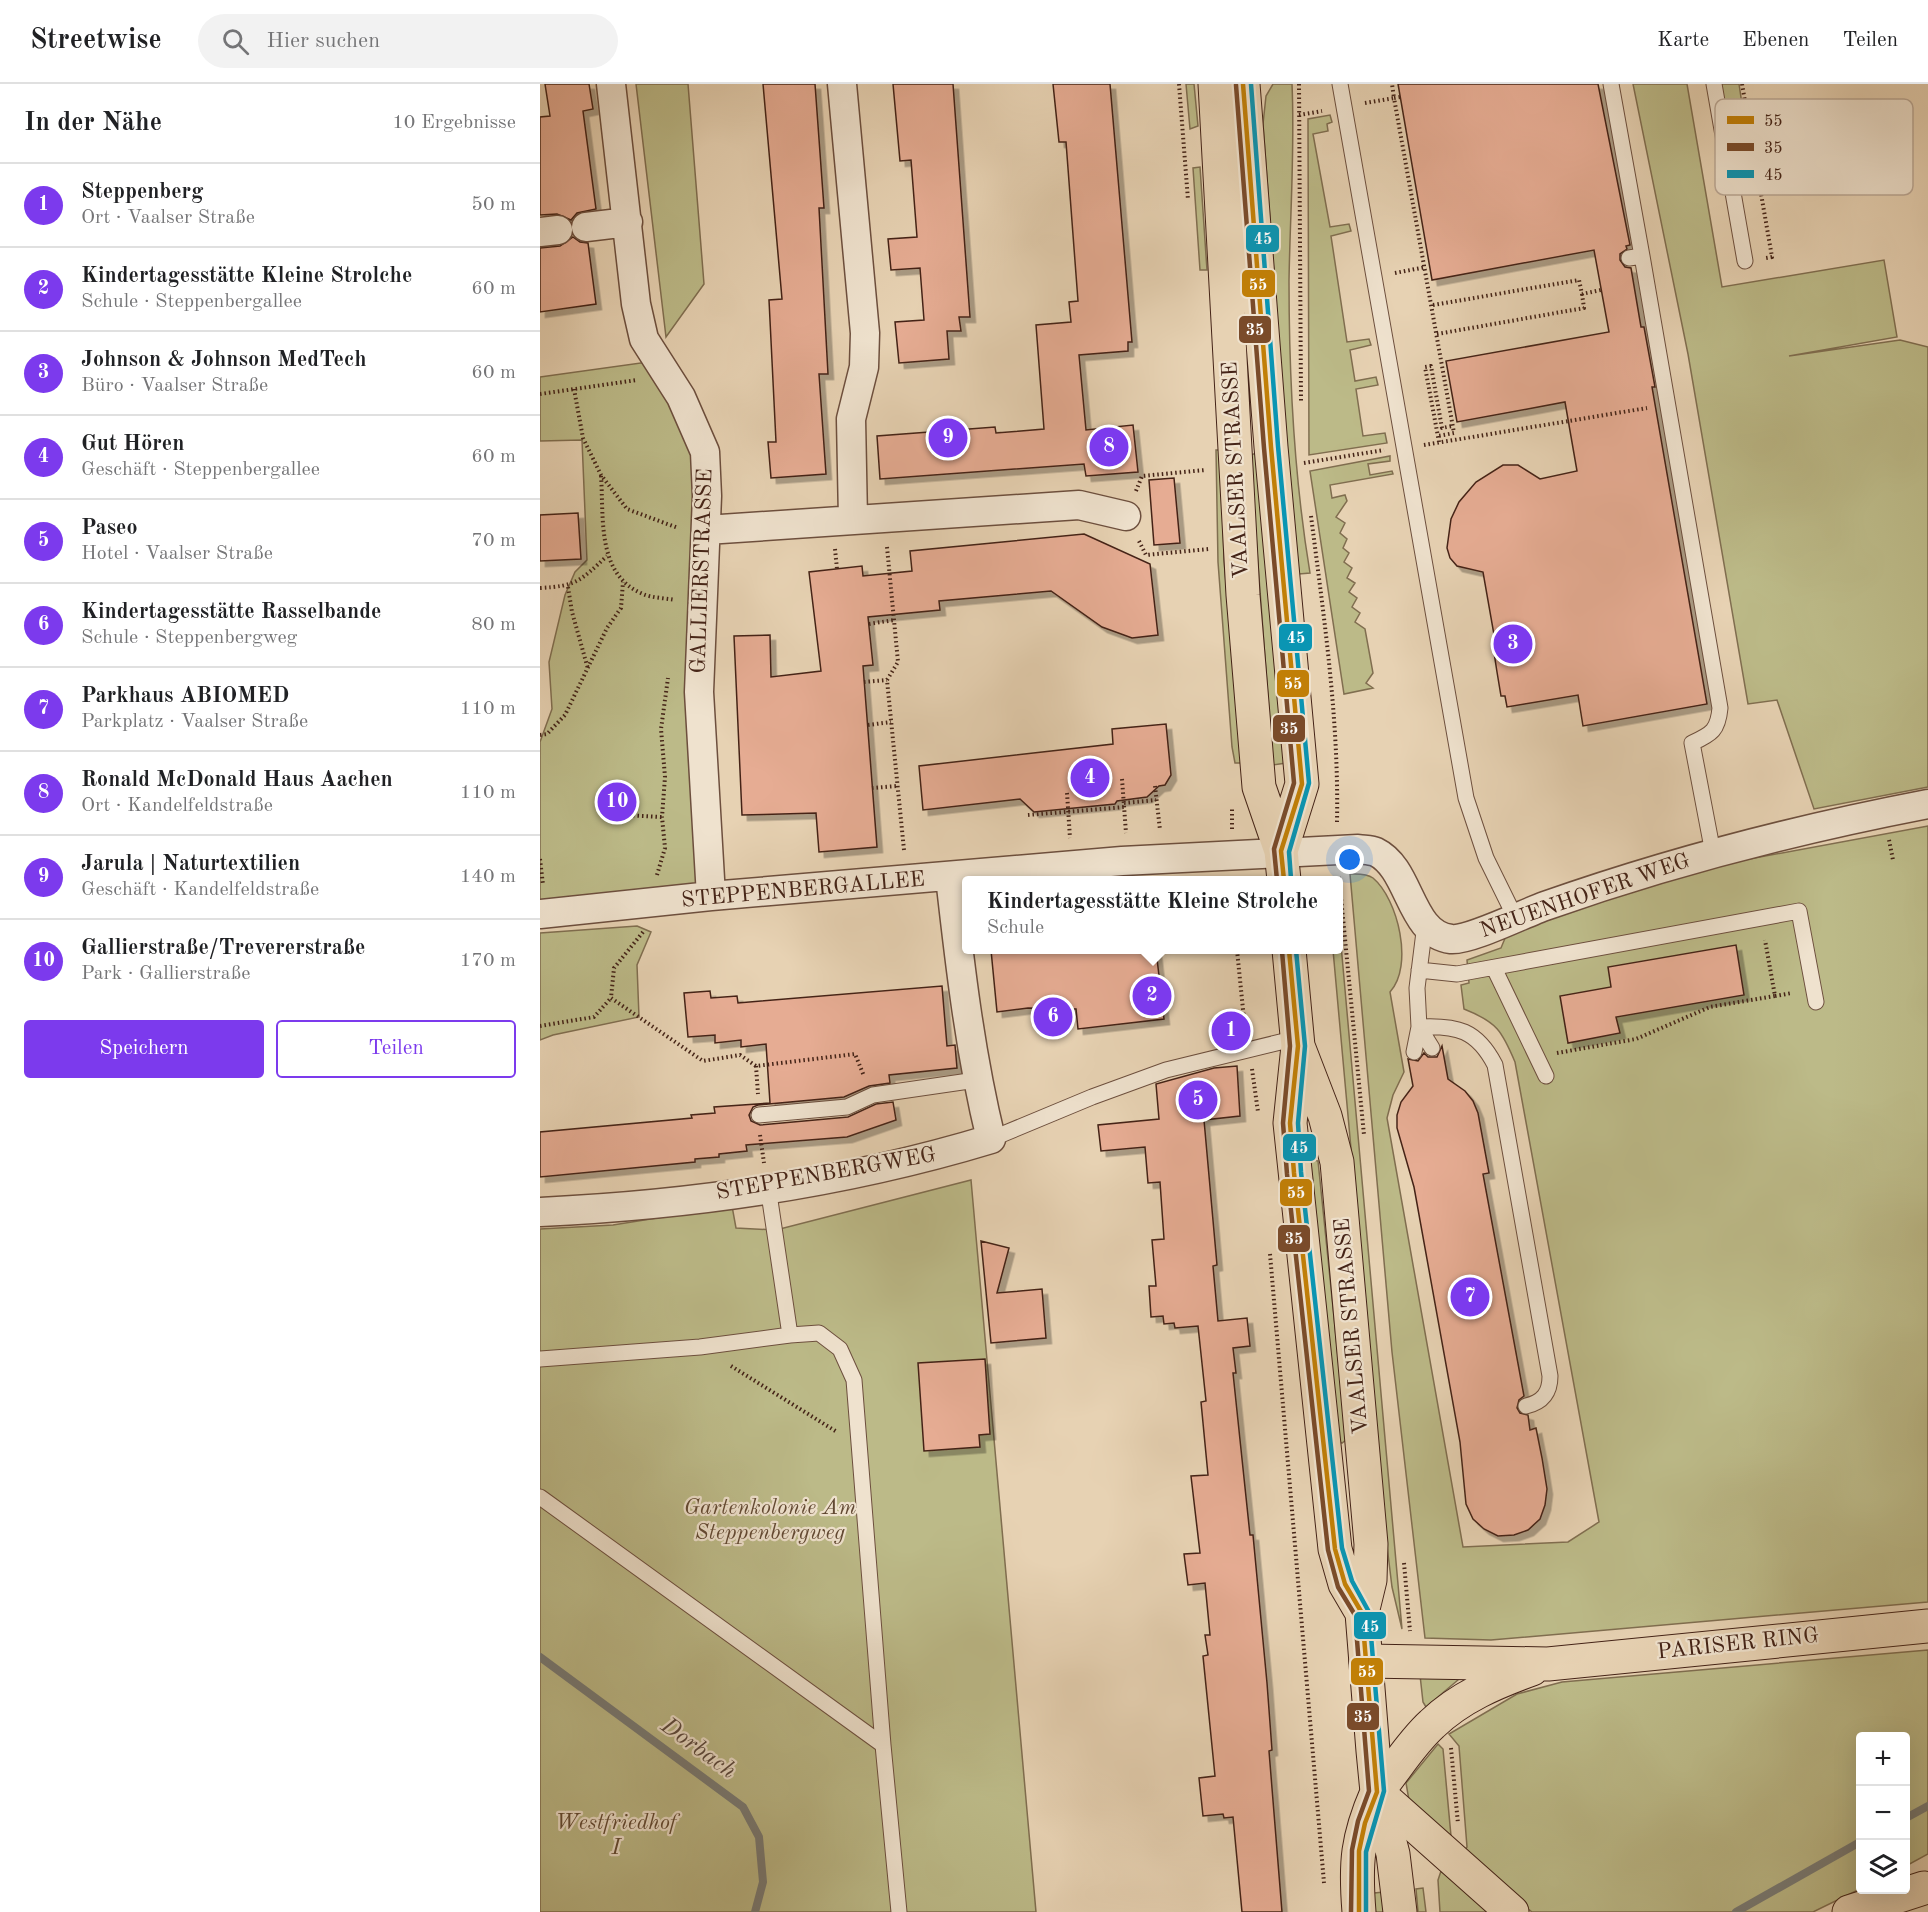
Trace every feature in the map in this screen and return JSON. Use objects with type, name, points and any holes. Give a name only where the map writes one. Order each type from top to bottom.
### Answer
[{"type":"main road","name":"VAALSER STRASSE","points":[[1215,84],[1242,583],[1259,787],[1283,866]]},
{"type":"main road","name":"VAALSER STRASSE","points":[[1248,90],[1272,458],[1302,784],[1283,866]]},
{"type":"main road","name":"VAALSER STRASSE","points":[[1289,954],[1298,1042],[1290,1123],[1335,1549],[1345,1584],[1362,1612]]},
{"type":"main road","name":"VAALSER STRASSE","points":[[1298,1042],[1325,1116],[1337,1162],[1371,1544],[1370,1580],[1362,1612],[1377,1792],[1393,1854],[1400,1912]]},
{"type":"main road","name":"PARISER RING","points":[[1548,1664],[1928,1626]]},
{"type":"main road","points":[[1366,1661],[1548,1664]]},
{"type":"main road","points":[[1512,1912],[1412,1826],[1377,1792],[1431,1725],[1448,1711],[1501,1680],[1548,1664]]},
{"type":"main road","name":"VAALSER STRASSE","points":[[1359,1912],[1357,1857],[1364,1820],[1377,1792]]},
{"type":"main road","points":[[1849,1912],[1926,1887]]},
{"type":"main road","points":[[1886,1912],[1926,1887]]},
{"type":"street","name":"GALLIERSTRASSE","points":[[611,84],[636,304],[644,339],[681,397],[705,452],[706,530],[700,608],[699,692],[711,896]]},
{"type":"street","points":[[843,84],[865,333],[864,367],[851,419],[853,519]]},
{"type":"street","points":[[586,227],[628,222]]},
{"type":"street","points":[[706,530],[885,516],[1079,505],[1126,516]]},
{"type":"street","name":"NEUENHOFER WEG","points":[[1425,924],[1449,939],[1464,939],[1515,917],[1611,882],[1713,852],[1865,816],[1928,804]]},
{"type":"street","points":[[1283,866],[1338,849],[1375,851],[1385,858],[1399,876],[1425,924]]},
{"type":"street","name":"STEPPENBERGALLEE","points":[[541,902],[711,896],[1122,861],[1283,866]]},
{"type":"street","points":[[950,877],[960,974],[976,1080],[991,1139]]},
{"type":"street","name":"STEPPENBERGWEG","points":[[540,1212],[602,1209],[768,1187],[917,1161],[991,1139]]},
{"type":"lane","points":[[1340,84],[1466,798],[1486,858],[1515,917]]},
{"type":"lane","points":[[1611,84],[1636,257],[1720,708],[1719,724],[1708,736],[1692,743],[1713,852]]},
{"type":"lane","points":[[1714,84],[1717,99]]},
{"type":"lane","points":[[1733,195],[1745,261]]},
{"type":"lane","points":[[1419,970],[1457,974],[1799,911],[1816,1002]]},
{"type":"lane","points":[[1414,1052],[1419,1027],[1417,988],[1425,924]]},
{"type":"lane","points":[[1494,968],[1546,1076]]},
{"type":"lane","points":[[1419,1027],[1442,1025],[1468,1032],[1486,1048],[1495,1065],[1550,1376],[1550,1389],[1544,1398],[1526,1406]]},
{"type":"lane","points":[[1419,1027],[1432,1048]]},
{"type":"lane","points":[[991,1139],[1092,1097],[1167,1070],[1298,1042]]},
{"type":"lane","points":[[759,1115],[847,1107],[873,1095],[976,1080]]},
{"type":"lane","points":[[768,1187],[790,1335]]},
{"type":"lane","points":[[540,1359],[700,1347],[819,1333],[840,1349],[854,1380],[883,1745],[899,1912]]},
{"type":"lane","points":[[540,1497],[883,1745]]},
{"type":"path","points":[[1299,84],[1301,405]]},
{"type":"path","points":[[1400,97],[1394,98],[1433,305],[1454,433],[1438,436]]},
{"type":"path","points":[[1374,276],[1426,267]]},
{"type":"path","points":[[1433,305],[1579,280],[1584,308],[1437,334]]},
{"type":"path","points":[[1582,294],[1601,290]]},
{"type":"path","points":[[1439,442],[1425,367],[1431,366],[1442,428],[1452,426]]},
{"type":"path","points":[[540,394],[644,379]]},
{"type":"path","points":[[574,389],[583,438],[600,475],[627,509],[679,528],[706,530]]},
{"type":"path","points":[[1304,463],[1622,412]]},
{"type":"path","points":[[1304,451],[1306,474]]},
{"type":"path","points":[[1209,470],[1142,476],[1126,516],[1146,555],[1214,548]]},
{"type":"path","points":[[600,475],[607,556],[623,582],[643,594],[681,601]]},
{"type":"path","points":[[1310,509],[1334,692],[1338,770],[1337,823]]},
{"type":"path","points":[[885,516],[898,662],[887,680],[907,880]]},
{"type":"path","points":[[540,588],[568,587],[588,574],[607,556]]},
{"type":"path","points":[[540,735],[547,734],[566,715],[607,627],[621,608],[623,582]]},
{"type":"path","points":[[568,587],[572,612],[588,669]]},
{"type":"path","points":[[869,624],[894,620]]},
{"type":"path","points":[[864,682],[887,680]]},
{"type":"path","points":[[868,725],[891,722]]},
{"type":"path","points":[[1122,779],[1126,837]]},
{"type":"path","points":[[872,788],[897,786]]},
{"type":"path","points":[[1155,786],[1160,835]]},
{"type":"path","points":[[1067,793],[1070,842]]},
{"type":"path","points":[[1028,815],[1156,800]]},
{"type":"path","points":[[624,815],[662,817]]},
{"type":"path","points":[[540,859],[541,902]]},
{"type":"path","points":[[1536,1057],[1636,1039],[1710,1007],[1775,996],[1761,918]]},
{"type":"path","points":[[540,1026],[594,1017],[611,998],[614,968],[648,924]]},
{"type":"path","points":[[1237,954],[1247,1052],[1255,1079],[1258,1115]]},
{"type":"path","points":[[611,998],[703,1061],[740,1056],[756,1066],[855,1054],[873,1095]]},
{"type":"path","points":[[1269,1245],[1324,1888]]},
{"type":"path","points":[[700,1347],[860,1446]]},
{"type":"path","points":[[1444,1739],[1451,1748],[1459,1826]]},
{"type":"green space","points":[[636,84],[688,84],[704,284],[666,337]]},
{"type":"green space","points":[[1186,84],[1194,84],[1198,126],[1190,129]]},
{"type":"green space","points":[[1273,84],[1292,84],[1290,354],[1296,464],[1310,573],[1299,574],[1285,425],[1263,124],[1266,96]]},
{"type":"green space","points":[[1633,84],[1687,84],[1722,287],[1884,260],[1897,337],[1789,356],[1900,340],[1928,347],[1928,787],[1814,809],[1777,700],[1748,704],[1688,354]]},
{"type":"green space","points":[[1720,84],[1739,84],[1741,99],[1722,99]]},
{"type":"green space","points":[[1330,115],[1332,122],[1327,124],[1328,131],[1313,134],[1330,227],[1349,224],[1351,231],[1331,236],[1347,342],[1369,339],[1371,345],[1350,350],[1355,381],[1376,377],[1378,385],[1356,389],[1363,436],[1385,433],[1387,443],[1309,455],[1308,119]]},
{"type":"green space","points":[[1200,167],[1207,270],[1200,270],[1193,168]]},
{"type":"green space","points":[[655,361],[691,417],[711,896],[540,914],[540,742],[552,709],[549,662],[565,595],[575,572],[587,560],[582,440],[540,441],[540,377]]},
{"type":"green space","points":[[1216,450],[1221,450],[1224,561],[1242,763],[1235,763],[1232,747],[1218,562]]},
{"type":"green space","points":[[1256,453],[1286,763],[1273,765],[1253,497],[1251,455]]},
{"type":"green space","points":[[1390,456],[1390,461],[1368,464],[1370,475],[1392,471],[1393,474],[1330,485],[1332,498],[1345,495],[1347,501],[1336,517],[1345,523],[1340,533],[1347,539],[1343,548],[1349,553],[1344,562],[1352,568],[1347,578],[1355,583],[1349,592],[1357,598],[1352,607],[1360,613],[1355,622],[1365,629],[1373,673],[1366,683],[1373,688],[1344,694],[1310,471]]},
{"type":"green space","points":[[1928,826],[1928,1602],[1491,1640],[1425,1638],[1392,1352],[1350,874],[1370,876],[1382,888],[1396,916],[1400,933],[1401,966],[1390,992],[1404,1072],[1393,1095],[1387,1118],[1463,1547],[1568,1542],[1599,1522],[1515,1062],[1497,1029],[1484,1018],[1464,1009],[1461,985],[1469,983],[1467,960],[1501,948],[1508,931],[1717,865]]},
{"type":"green space","points":[[637,926],[651,932],[637,965],[639,1017],[553,1035],[540,1040],[540,933]]},
{"type":"green space","points":[[1333,954],[1342,954],[1402,1629],[1392,1587]]},
{"type":"green space","points":[[1314,1160],[1318,1161],[1344,1415],[1346,1440],[1342,1443],[1338,1441],[1310,1163]]},
{"type":"green space","name":"Gartenkolonie Am Steppenbergweg","points":[[971,1180],[1036,1912],[540,1912],[540,1229],[613,1225],[732,1206],[736,1228],[776,1230]]},
{"type":"green space","points":[[1928,1650],[1928,1854],[1910,1864],[1910,1732],[1856,1732],[1856,1891],[1813,1912],[1532,1912],[1461,1855],[1467,1847],[1459,1746],[1449,1734],[1517,1694],[1562,1682]]},
{"type":"green space","points":[[1420,1675],[1458,1678],[1458,1680],[1426,1707],[1423,1702]]},
{"type":"green space","points":[[1438,1744],[1443,1749],[1451,1836],[1410,1806],[1406,1783]]},
{"type":"green space","points":[[1441,1871],[1489,1912],[1440,1912],[1438,1880]]},
{"type":"green space","points":[[1423,1888],[1426,1912],[1418,1912],[1416,1889]]},
{"type":"green space","points":[[1384,1892],[1386,1912],[1374,1912],[1374,1893]]},
{"type":"building","points":[[545,84],[589,84],[593,109],[583,111],[596,209],[577,213],[571,220],[557,214],[540,215],[540,117],[550,116]]},
{"type":"building","points":[[763,84],[815,84],[824,208],[819,208],[828,374],[819,374],[826,474],[771,478],[768,442],[776,442],[769,300],[782,299]]},
{"type":"building","points":[[893,84],[953,84],[970,317],[959,317],[961,331],[947,331],[949,359],[899,363],[895,322],[924,320],[920,268],[891,270],[888,239],[917,237],[911,160],[900,161]]},
{"type":"building","points":[[1053,84],[1110,84],[1132,342],[1128,342],[1128,351],[1079,355],[1086,430],[1133,425],[1138,472],[1086,476],[1084,464],[880,479],[877,436],[995,427],[996,433],[1044,429],[1036,325],[1071,322],[1069,302],[1078,301],[1066,142],[1059,142]]},
{"type":"building","points":[[1398,84],[1598,84],[1630,245],[1626,246],[1627,249],[1620,254],[1620,260],[1625,267],[1631,268],[1641,327],[1644,327],[1655,387],[1652,387],[1707,704],[1583,726],[1578,695],[1507,707],[1505,696],[1501,696],[1493,646],[1496,646],[1483,572],[1457,566],[1450,558],[1447,548],[1451,519],[1459,502],[1476,482],[1503,465],[1518,465],[1540,479],[1577,471],[1565,402],[1457,422],[1446,361],[1609,332],[1594,250],[1432,280]]},
{"type":"building","points":[[573,237],[580,242],[588,243],[596,304],[540,312],[540,248],[560,246]]},
{"type":"building","points":[[1174,478],[1180,543],[1154,545],[1149,480]]},
{"type":"building","points":[[578,513],[581,559],[540,561],[540,515]]},
{"type":"building","points":[[1084,534],[1150,564],[1158,635],[1132,638],[1102,627],[1051,591],[939,601],[940,610],[868,617],[873,665],[863,666],[877,847],[819,852],[816,813],[742,815],[734,636],[770,635],[771,677],[821,671],[809,572],[862,566],[863,576],[912,571],[910,551]]},
{"type":"building","points":[[1166,724],[1171,775],[1165,785],[1159,786],[1147,797],[1117,801],[1115,804],[1034,812],[1020,799],[923,810],[919,766],[1113,744],[1112,729]]},
{"type":"building","points":[[1736,945],[1744,995],[1616,1017],[1620,1033],[1568,1043],[1560,996],[1611,987],[1608,967]]},
{"type":"building","points":[[991,954],[1156,954],[1164,1019],[1078,1029],[1076,1009],[1028,1008],[997,1012]]},
{"type":"building","points":[[942,986],[947,1046],[955,1045],[957,1068],[889,1075],[890,1083],[869,1086],[844,1097],[758,1105],[753,1107],[749,1115],[751,1121],[760,1125],[848,1117],[876,1104],[893,1102],[896,1120],[847,1137],[746,1145],[747,1151],[695,1159],[695,1162],[540,1177],[540,1132],[692,1118],[691,1115],[715,1113],[714,1107],[770,1103],[766,1044],[741,1047],[741,1040],[715,1043],[715,1035],[688,1037],[684,993],[710,991],[711,998],[737,996],[738,1003]]},
{"type":"building","points":[[1442,1046],[1448,1079],[1465,1091],[1473,1101],[1478,1113],[1489,1173],[1483,1174],[1524,1396],[1519,1400],[1517,1408],[1520,1413],[1528,1415],[1530,1430],[1536,1428],[1547,1489],[1540,1519],[1528,1530],[1514,1535],[1498,1536],[1484,1529],[1473,1519],[1466,1504],[1460,1442],[1414,1187],[1397,1128],[1397,1115],[1401,1102],[1413,1086],[1408,1059],[1418,1061],[1424,1053],[1428,1057],[1437,1057]]},
{"type":"building","points":[[1237,1066],[1240,1116],[1204,1120],[1217,1265],[1213,1266],[1218,1321],[1247,1318],[1250,1346],[1233,1348],[1236,1373],[1233,1373],[1250,1535],[1253,1535],[1267,1683],[1272,1750],[1269,1751],[1282,1912],[1242,1912],[1233,1817],[1224,1818],[1223,1814],[1203,1816],[1199,1778],[1215,1776],[1203,1656],[1208,1655],[1205,1635],[1210,1635],[1205,1583],[1188,1585],[1184,1554],[1200,1553],[1191,1476],[1208,1475],[1201,1402],[1206,1401],[1198,1326],[1175,1328],[1174,1323],[1164,1324],[1163,1316],[1151,1317],[1149,1286],[1156,1286],[1152,1240],[1164,1239],[1160,1182],[1148,1183],[1145,1147],[1101,1151],[1098,1125],[1159,1119],[1156,1084],[1214,1068]]},
{"type":"building","points":[[981,1241],[1009,1248],[997,1293],[1042,1289],[1046,1338],[991,1343]]},
{"type":"building","points":[[985,1359],[990,1434],[979,1435],[980,1447],[924,1451],[918,1363]]},
{"type":"waterway","name":"Dorbach","points":[[540,1657],[743,1807],[759,1837],[763,1882],[755,1912]]},
{"type":"waterway","name":"Dorbach","points":[[1910,1816],[1928,1806]]},
{"type":"waterway","name":"Dorbach","points":[[1736,1912],[1856,1844]]},
{"type":"transit line","name":"55","points":[[1243,84],[1271,447],[1302,784],[1281,851],[1284,876]]},
{"type":"transit line","name":"45","points":[[1251,84],[1278,446],[1309,783],[1289,852],[1291,876]]},
{"type":"transit line","name":"35","points":[[1236,85],[1264,448],[1294,783],[1274,849],[1277,876]]},
{"type":"transit line","name":"35","points":[[1282,954],[1290,1046],[1283,1123],[1287,1174],[1328,1550],[1338,1587],[1355,1615],[1369,1791],[1358,1821],[1352,1850],[1351,1912]]},
{"type":"transit line","name":"55","points":[[1289,954],[1298,1046],[1290,1123],[1294,1173],[1335,1549],[1345,1584],[1362,1613],[1377,1792],[1365,1823],[1359,1851],[1359,1912]]},
{"type":"transit line","name":"45","points":[[1296,954],[1305,1046],[1298,1123],[1301,1172],[1342,1548],[1352,1581],[1369,1612],[1384,1791],[1366,1852],[1366,1911]]},
{"type":"place","name":"Jarula | Naturtextilien","points":[[948,438]]},
{"type":"place","name":"Ronald McDonald Haus Aachen","points":[[1109,447]]},
{"type":"place","name":"Johnson & Johnson MedTech","points":[[1513,644]]},
{"type":"place","name":"Gut Hören","points":[[1090,778]]},
{"type":"place","name":"Gallierstraße/Trevererstraße","points":[[617,802]]},
{"type":"place","name":"Kindertagesstätte Kleine Strolche","points":[[1152,996]]},
{"type":"place","name":"Kindertagesstätte Rasselbande","points":[[1053,1017]]},
{"type":"place","name":"Steppenberg","points":[[1231,1031]]},
{"type":"place","name":"Paseo","points":[[1198,1100]]},
{"type":"place","name":"Parkhaus ABIOMED","points":[[1470,1297]]},
{"type":"park label","name":"Westfriedhof I","points":[[616,1836]]}]
